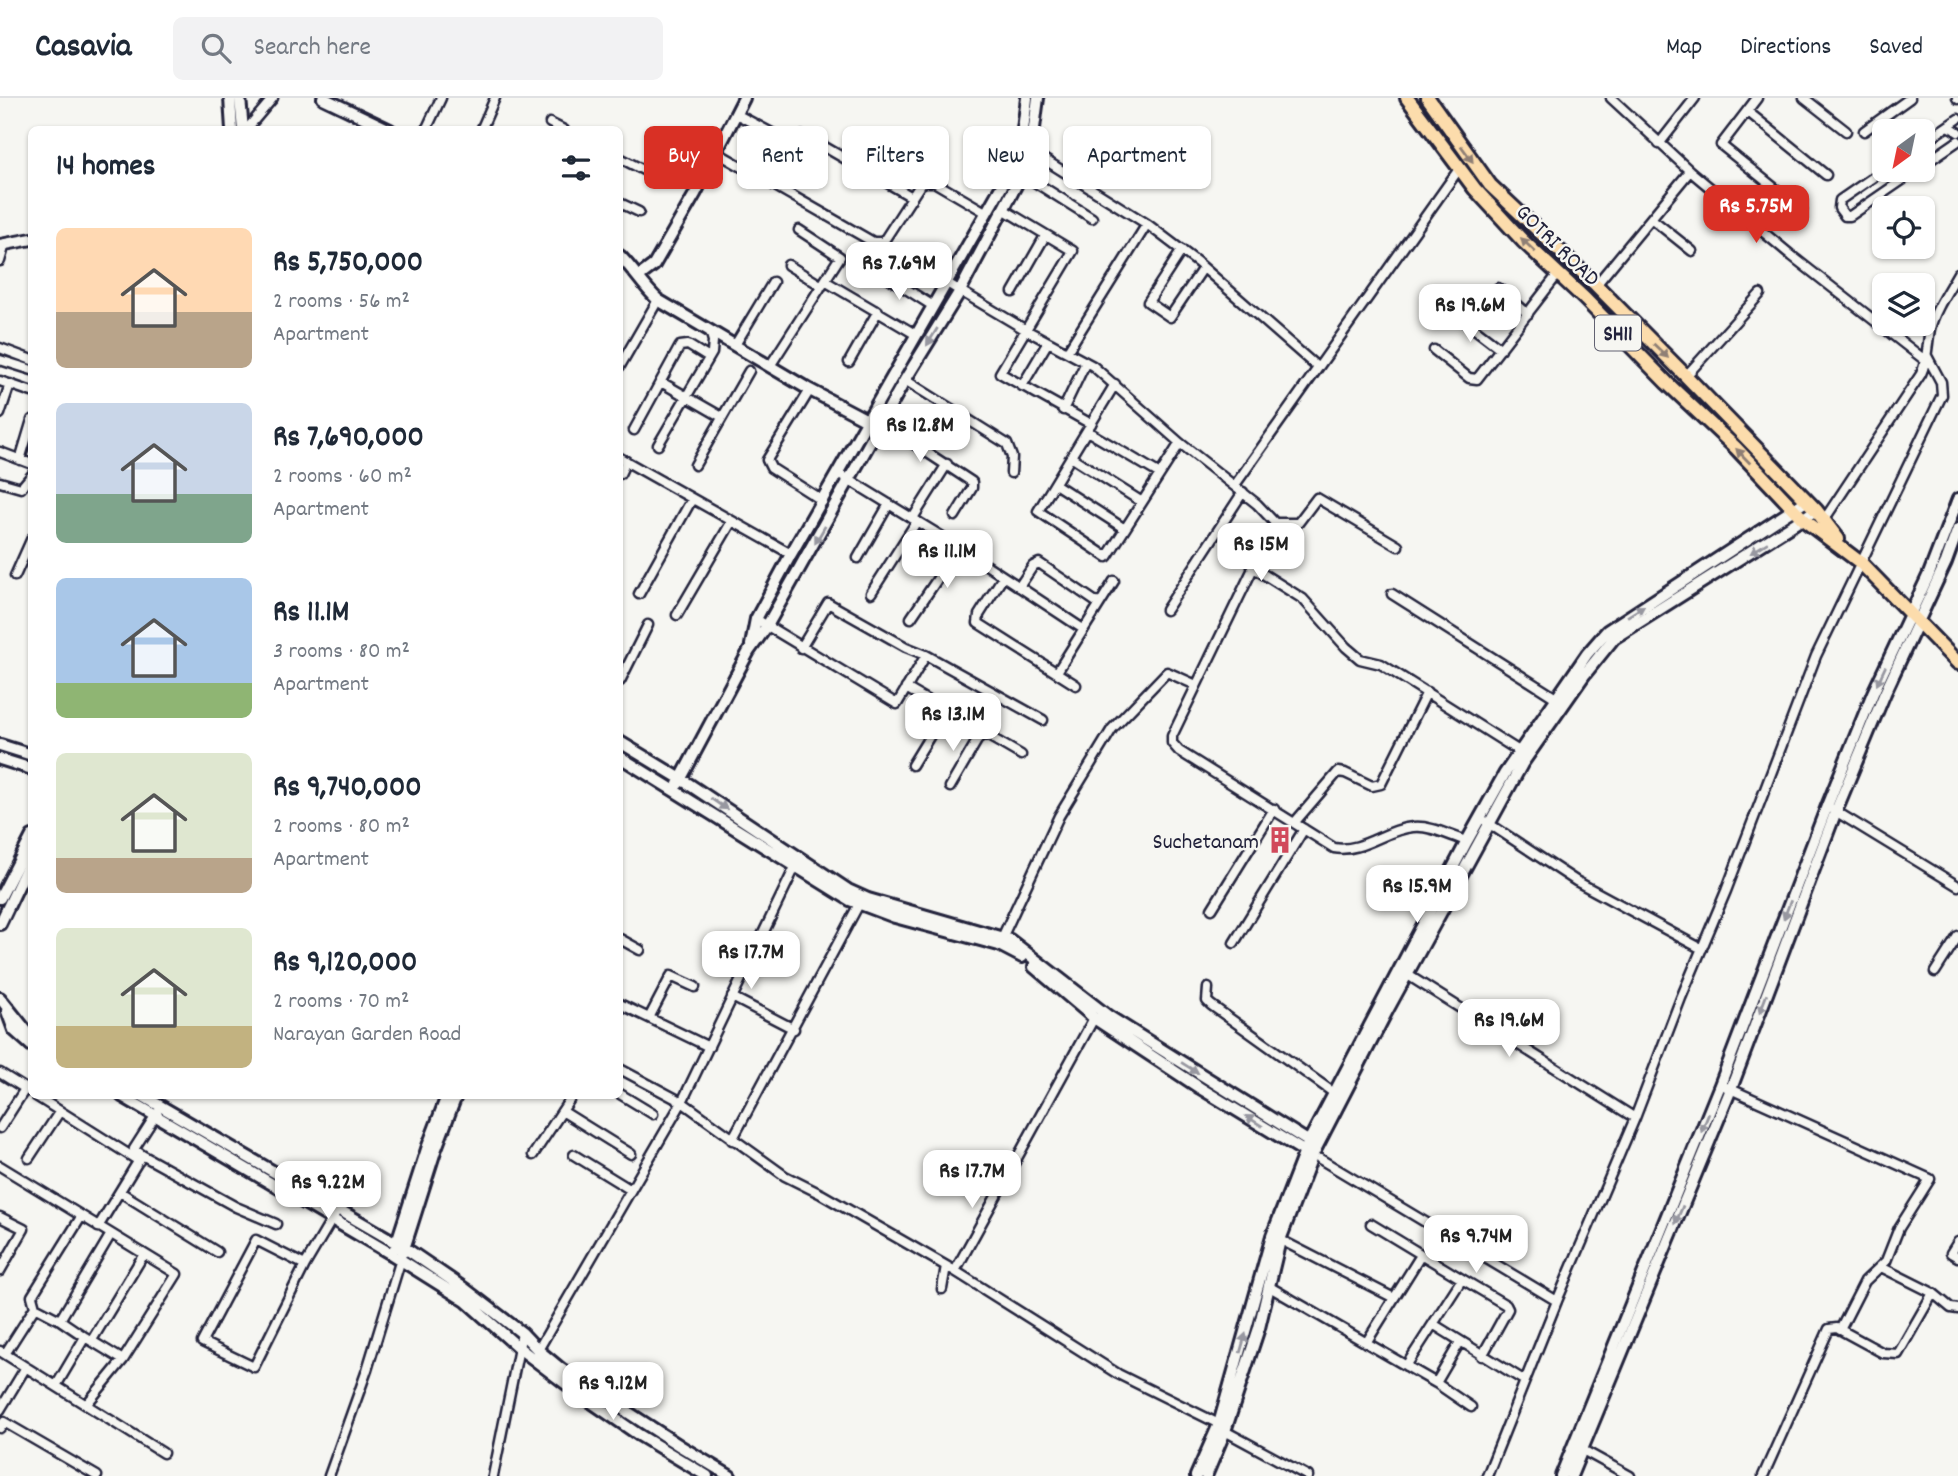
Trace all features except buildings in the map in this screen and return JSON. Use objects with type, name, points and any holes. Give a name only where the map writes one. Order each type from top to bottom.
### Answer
[{"type":"main road","name":"GOTRI ROAD","points":[[1407,98],[1459,169],[1523,241],[1736,449],[1804,520],[1847,551],[1891,592],[1915,619]]},
{"type":"main road","name":"GOTRI ROAD","points":[[1428,98],[1490,185],[1596,285],[1686,376],[1820,515],[1847,551]]},
{"type":"main road","name":"SH11","points":[[1915,619],[1958,663]]},
{"type":"street","points":[[230,98],[232,126]]},
{"type":"street","points":[[240,98],[244,126]]},
{"type":"street","points":[[248,126],[273,98]]},
{"type":"street","points":[[323,98],[381,126]]},
{"type":"street","points":[[345,109],[350,98]]},
{"type":"street","points":[[428,126],[441,98]]},
{"type":"street","points":[[483,126],[495,98]]},
{"type":"street","points":[[723,139],[744,98]]},
{"type":"street","points":[[1023,126],[1027,98]]},
{"type":"street","points":[[1034,126],[1038,98]]},
{"type":"street","points":[[1659,144],[1695,98]]},
{"type":"street","points":[[1757,98],[1721,145],[1802,210]]},
{"type":"street","points":[[1804,98],[1846,131]]},
{"type":"street","points":[[1864,131],[1909,98]]},
{"type":"street","points":[[1487,1476],[1557,1301],[1635,1118],[1816,656],[1942,395],[1941,382],[1926,359],[1792,256],[1690,171],[1615,99]]},
{"type":"street","points":[[1747,111],[1826,175]]},
{"type":"street","points":[[736,114],[786,140],[802,136],[810,138],[912,197]]},
{"type":"street","points":[[1936,134],[1958,119]]},
{"type":"street","points":[[550,123],[556,126]]},
{"type":"street","points":[[1949,125],[1958,132]]},
{"type":"street","points":[[1936,156],[1958,141]]},
{"type":"street","points":[[723,156],[873,242],[886,239],[920,185],[929,181],[987,213]]},
{"type":"street","points":[[623,160],[644,170]]},
{"type":"street","points":[[1049,163],[1147,224],[1182,250],[1317,367]]},
{"type":"street","points":[[1235,485],[1459,169]]},
{"type":"street","points":[[1596,285],[1690,171]]},
{"type":"street","points":[[1872,178],[1840,200],[1839,208],[1845,216],[1850,216],[1900,182]]},
{"type":"street","points":[[638,277],[654,265],[698,189]]},
{"type":"street","points":[[749,651],[756,620],[790,554],[823,501],[915,334],[1000,189]]},
{"type":"street","points":[[678,784],[749,651],[767,626],[851,481],[905,380],[961,291],[1014,189]]},
{"type":"street","points":[[1046,189],[1092,218]]},
{"type":"street","points":[[623,204],[639,212]]},
{"type":"street","points":[[1003,209],[1073,251],[1000,373],[1063,410],[1160,474]]},
{"type":"street","points":[[1652,219],[1692,251]]},
{"type":"street","points":[[1067,352],[1147,224]]},
{"type":"street","points":[[770,366],[840,257],[799,230]]},
{"type":"street","points":[[1013,292],[1045,236]]},
{"type":"street","points":[[0,261],[2,245],[28,240]]},
{"type":"street","points":[[1182,250],[1148,302],[1170,317],[1203,268]]},
{"type":"street","points":[[623,259],[633,269],[642,285],[658,300],[810,390],[882,422],[947,464],[973,485],[955,516]]},
{"type":"street","points":[[789,265],[878,311],[915,334]]},
{"type":"street","points":[[881,273],[933,306]]},
{"type":"street","points":[[1206,1476],[1276,1238],[1334,1093],[1404,973],[1467,841],[1485,821],[1522,764],[1614,638],[1804,520],[1820,515],[1917,381],[1926,359],[1934,317],[1958,273]]},
{"type":"street","points":[[1434,350],[1473,380],[1477,379],[1558,274]]},
{"type":"street","points":[[735,345],[773,282]]},
{"type":"street","points":[[947,283],[1086,362],[1115,384],[1180,443],[1235,485],[1275,523],[1298,523],[1317,498],[1398,546]]},
{"type":"street","points":[[1498,288],[1528,314]]},
{"type":"street","points":[[1686,376],[1760,294]]},
{"type":"street","points":[[623,361],[658,300]]},
{"type":"street","points":[[849,362],[878,311]]},
{"type":"street","points":[[1458,316],[1500,349]]},
{"type":"street","points":[[658,445],[709,358],[713,348],[710,331]]},
{"type":"street","points":[[1022,386],[1048,342]]},
{"type":"street","points":[[634,430],[680,346],[688,345],[709,358]]},
{"type":"street","points":[[0,348],[28,358]]},
{"type":"street","points":[[12,364],[16,354]]},
{"type":"street","points":[[0,360],[28,369]]},
{"type":"street","points":[[1063,410],[1086,362]]},
{"type":"street","points":[[695,465],[749,371]]},
{"type":"street","points":[[905,380],[1007,444],[1013,457],[1011,473]]},
{"type":"street","points":[[0,381],[28,391]]},
{"type":"street","points":[[661,382],[722,417]]},
{"type":"street","points":[[0,414],[10,384]]},
{"type":"street","points":[[1115,384],[1038,511],[1107,557],[1180,443]]},
{"type":"street","points":[[810,390],[766,460],[771,468],[823,501]]},
{"type":"street","points":[[20,460],[28,433]]},
{"type":"street","points":[[0,452],[28,463]]},
{"type":"street","points":[[1071,457],[1142,502]]},
{"type":"street","points":[[623,460],[790,554]]},
{"type":"street","points":[[870,593],[947,464]]},
{"type":"street","points":[[838,473],[959,547],[1083,629]]},
{"type":"street","points":[[0,482],[21,488],[28,480]]},
{"type":"street","points":[[1055,484],[1125,529]]},
{"type":"street","points":[[1166,610],[1243,492]]},
{"type":"street","points":[[639,594],[692,499]]},
{"type":"street","points":[[1915,619],[1958,499]]},
{"type":"street","points":[[1313,1151],[1519,751],[1587,654],[1616,623],[1806,501]]},
{"type":"street","points":[[859,558],[889,504]]},
{"type":"street","points":[[677,615],[732,521]]},
{"type":"street","points":[[1275,523],[1172,736],[1172,743],[1179,751],[1334,848],[1354,848],[1413,827],[1423,827],[1467,841]]},
{"type":"street","points":[[1561,1476],[1578,1447],[1726,1087],[1873,693],[1915,619],[1958,529]]},
{"type":"street","points":[[15,576],[28,547]]},
{"type":"street","points":[[911,618],[959,547]]},
{"type":"street","points":[[1020,587],[1033,566],[1039,563],[1099,604]]},
{"type":"street","points":[[1252,567],[1303,599],[1346,648],[1360,659],[1381,664],[1519,751]]},
{"type":"street","points":[[1003,577],[979,615],[978,623],[1076,685]]},
{"type":"street","points":[[1056,672],[1114,581]]},
{"type":"street","points":[[1392,594],[1556,698]]},
{"type":"street","points":[[801,648],[828,603],[1043,720]]},
{"type":"street","points":[[756,620],[897,704],[926,655]]},
{"type":"street","points":[[623,675],[648,625]]},
{"type":"street","points":[[1001,941],[1059,816],[1112,729],[1167,672],[1196,685]]},
{"type":"street","points":[[906,688],[1021,755]]},
{"type":"street","points":[[1296,822],[1338,772],[1372,786],[1381,784],[1427,692]]},
{"type":"street","points":[[912,765],[945,711]]},
{"type":"street","points":[[950,787],[982,732]]},
{"type":"street","points":[[623,744],[794,867],[859,904],[895,917],[1017,945],[1108,1016],[1313,1151]]},
{"type":"street","points":[[0,745],[28,754]]},
{"type":"street","points":[[623,758],[678,784],[858,895],[1001,941],[1094,1018],[1557,1301]]},
{"type":"street","points":[[1,762],[28,768]]},
{"type":"street","points":[[1212,909],[1274,809]]},
{"type":"street","points":[[1831,809],[1958,886]]},
{"type":"street","points":[[1485,821],[1582,885],[1702,949]]},
{"type":"street","points":[[1234,943],[1304,829]]},
{"type":"street","points":[[0,924],[22,878],[28,852]]},
{"type":"street","points":[[538,1350],[682,1102],[794,867]]},
{"type":"street","points":[[1,895],[22,878]]},
{"type":"street","points":[[732,1140],[859,904]]},
{"type":"street","points":[[1935,972],[1958,936]]},
{"type":"street","points":[[623,941],[640,950]]},
{"type":"street","points":[[1404,973],[1519,1048],[1635,1118]]},
{"type":"street","points":[[649,1018],[671,976],[695,987]]},
{"type":"street","points":[[1208,988],[1207,1001],[1211,1006],[1334,1093]]},
{"type":"street","points":[[733,997],[793,1029]]},
{"type":"street","points":[[0,998],[14,1030],[28,1042]]},
{"type":"street","points":[[623,1005],[709,1047]]},
{"type":"street","points":[[6,1009],[28,1034]]},
{"type":"street","points":[[942,1289],[951,1268],[1094,1018]]},
{"type":"street","points":[[623,1071],[682,1102],[785,1176],[951,1268],[1118,1374],[1308,1476]]},
{"type":"street","points":[[0,1073],[28,1090]]},
{"type":"street","points":[[1726,1087],[1930,1179],[1899,1228],[1886,1261],[1865,1281],[1840,1330]]},
{"type":"street","points":[[0,1128],[28,1095]]},
{"type":"street","points":[[623,1096],[653,1114]]},
{"type":"street","points":[[42,1099],[141,1158],[236,1207],[276,1224]]},
{"type":"street","points":[[129,1099],[159,1111],[465,1289],[572,1376],[730,1476]]},
{"type":"street","points":[[146,1099],[159,1111]]},
{"type":"street","points":[[329,1476],[367,1370],[428,1146],[446,1099]]},
{"type":"street","points":[[399,1251],[455,1099]]},
{"type":"street","points":[[533,1155],[570,1099]]},
{"type":"street","points":[[29,1158],[60,1111]]},
{"type":"street","points":[[141,1158],[134,1149],[159,1111]]},
{"type":"street","points":[[562,1111],[631,1154]]},
{"type":"street","points":[[574,1155],[631,1190]]},
{"type":"street","points":[[98,1227],[141,1158]]},
{"type":"street","points":[[0,1166],[177,1274],[124,1360],[86,1405]]},
{"type":"street","points":[[120,1192],[217,1252]]},
{"type":"street","points":[[305,1265],[256,1240],[202,1342],[254,1367],[305,1265],[335,1214]]},
{"type":"street","points":[[0,1217],[24,1229],[0,1271]]},
{"type":"street","points":[[80,1217],[32,1296],[35,1307],[124,1360]]},
{"type":"street","points":[[1371,1224],[1506,1305],[1508,1309],[1482,1356]]},
{"type":"street","points":[[60,1320],[111,1234]]},
{"type":"street","points":[[1196,1476],[1220,1428],[1259,1328],[1276,1238]]},
{"type":"street","points":[[1276,1238],[1394,1298]]},
{"type":"street","points":[[1958,1242],[1951,1253],[1958,1256]]},
{"type":"street","points":[[399,1251],[466,1301],[519,1349],[619,1421],[707,1476]]},
{"type":"street","points":[[56,1386],[144,1254]]},
{"type":"street","points":[[1366,1343],[1421,1255]]},
{"type":"street","points":[[1881,1267],[1933,1293],[1951,1308],[1958,1309]]},
{"type":"street","points":[[1406,1366],[1462,1279]]},
{"type":"street","points":[[1268,1286],[1436,1383],[1471,1407]]},
{"type":"street","points":[[1763,1476],[1826,1334],[1832,1327],[1883,1353],[1898,1354],[1933,1293]]},
{"type":"street","points":[[35,1307],[3,1353],[163,1453]]},
{"type":"street","points":[[1433,1325],[1525,1381]]},
{"type":"street","points":[[493,1476],[522,1334]]},
{"type":"street","points":[[1436,1383],[1460,1342]]},
{"type":"street","points":[[0,1410],[26,1367]]},
{"type":"street","points":[[1,1423],[97,1476]]},
{"type":"street","points":[[1571,1476],[1578,1447]]},
{"type":"street","points":[[1578,1447],[1630,1476]]},
{"type":"place","name":"Suchetanam","points":[[1280,840]]}]
